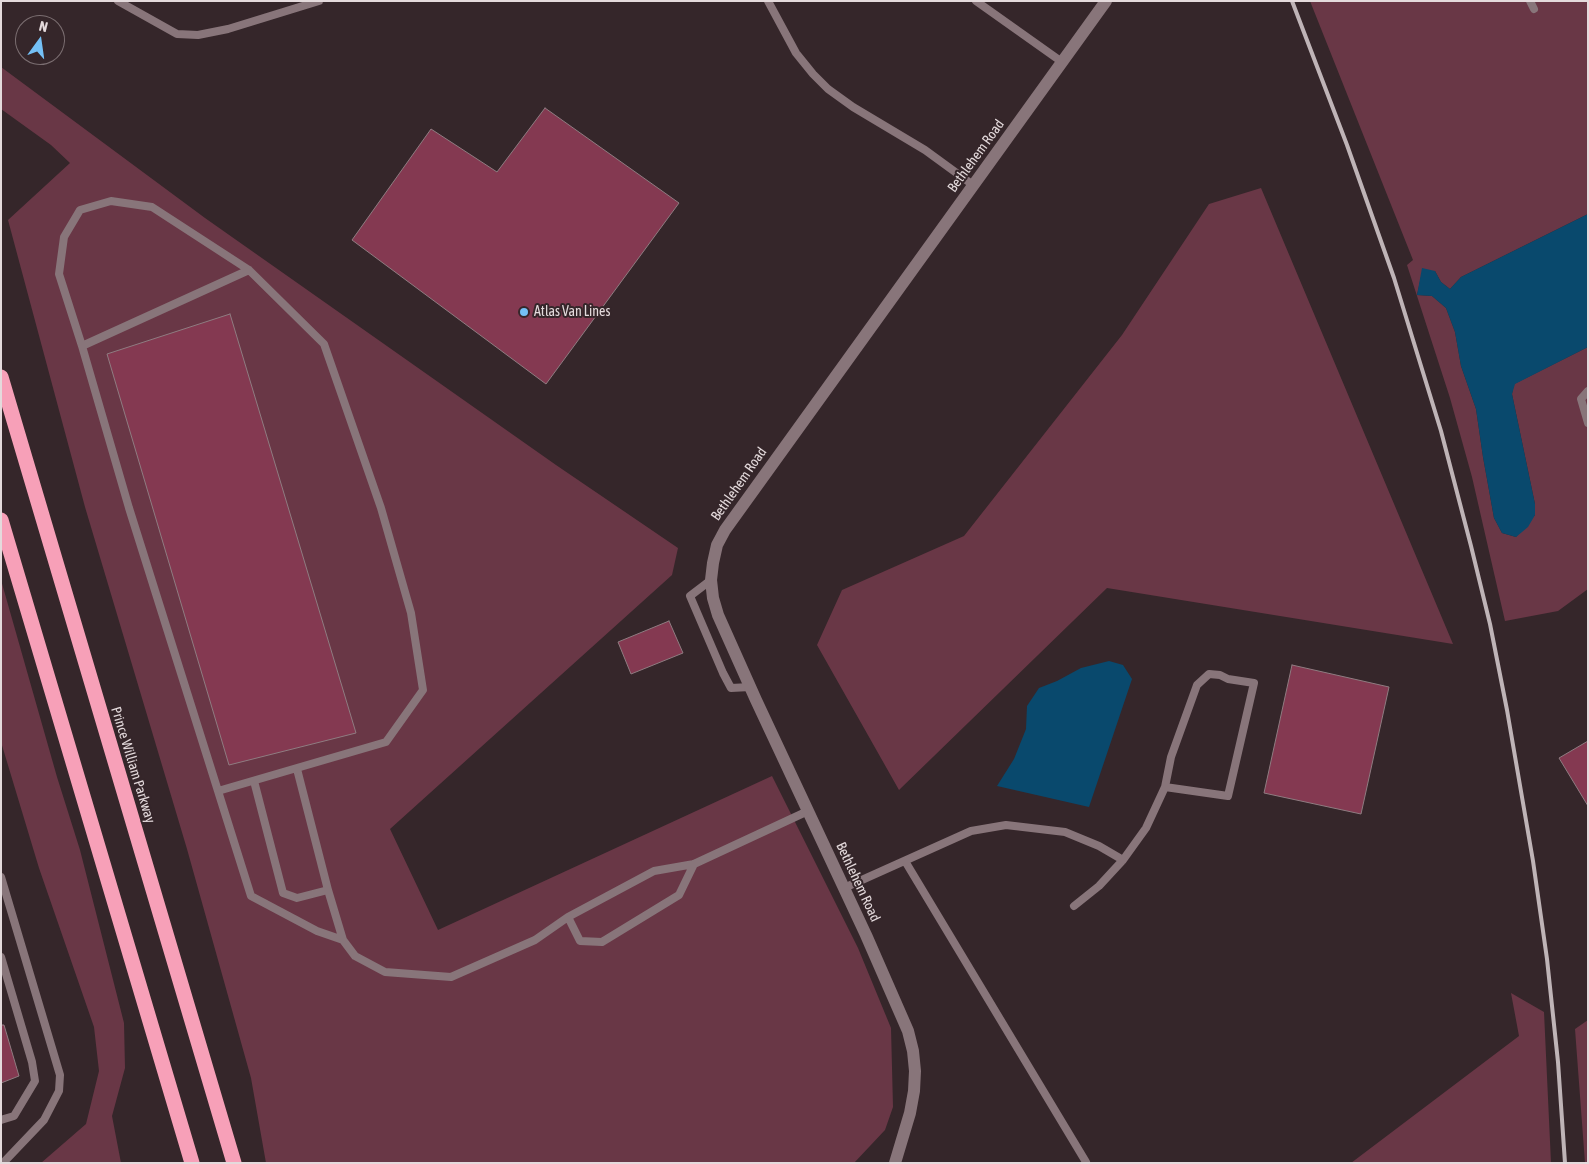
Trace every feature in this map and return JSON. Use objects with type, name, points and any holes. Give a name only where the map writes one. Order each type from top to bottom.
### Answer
[{"type":"highway","name":"Prince William Parkway","points":[[1,377],[234,1163]]},
{"type":"highway","points":[[1,520],[192,1163]]},
{"type":"street","name":"Bethlehem Road","points":[[895,1163],[910,1113],[914,1091],[913,1051],[908,1031],[718,615],[713,598],[711,580],[713,563],[717,546],[725,530],[1106,1]]},
{"type":"lane","points":[[118,1],[177,34],[198,35],[228,29],[319,1]]},
{"type":"lane","points":[[768,1],[796,53],[828,89],[853,107],[926,150],[973,185]]},
{"type":"lane","points":[[976,1],[1062,62]]},
{"type":"lane","points":[[218,791],[386,742],[423,690],[412,613],[381,508],[324,344],[249,270],[152,207],[111,201],[80,210],[64,238],[59,274],[129,508],[250,896],[317,931],[343,940]]},
{"type":"lane","points":[[82,346],[249,270]]},
{"type":"lane","points":[[1588,391],[1581,399],[1588,423]]},
{"type":"lane","points":[[711,580],[690,596],[731,688],[750,686]]},
{"type":"lane","points":[[1074,906],[1099,886],[1123,860],[1146,828],[1165,787],[1171,758],[1196,685],[1209,674],[1254,684],[1228,796],[1165,787]]},
{"type":"lane","points":[[297,769],[343,940],[355,956],[385,972],[451,977],[535,940],[568,917],[654,871],[694,864],[808,811]]},
{"type":"lane","points":[[254,781],[283,892],[297,898],[328,890]]},
{"type":"lane","points":[[844,888],[972,832],[1006,825],[1065,832],[1100,846],[1123,860]]},
{"type":"lane","points":[[905,861],[1086,1162]]},
{"type":"lane","points":[[568,917],[580,940],[602,942],[679,895],[694,864]]},
{"type":"lane","points":[[1,877],[60,1075],[59,1091],[44,1120],[3,1163]]},
{"type":"lane","points":[[1,957],[32,1062],[35,1081],[14,1116],[1,1120]]},
{"type":"shaded area","points":[[1310,1],[1588,1],[1588,214],[1461,277],[1450,289],[1441,282],[1435,271],[1421,277],[1417,295],[1432,296],[1446,308],[1455,332],[1461,366],[1476,409],[1494,518],[1502,533],[1516,537],[1535,515],[1535,504],[1512,394],[1514,384],[1588,347],[1588,589],[1558,611],[1505,621],[1472,477],[1450,398],[1407,265],[1413,260]]},
{"type":"shaded area","points":[[1,67],[205,218],[556,465],[678,548],[672,575],[390,829],[438,930],[772,776],[858,948],[891,1028],[893,1107],[885,1130],[854,1163],[266,1163],[251,1078],[187,849],[85,507],[8,220],[70,163],[51,145],[1,109]]},
{"type":"shaded area","points":[[1261,188],[1453,644],[1107,588],[899,790],[817,645],[842,590],[964,536],[1122,335],[1209,204]]},
{"type":"shaded area","points":[[1,580],[57,777],[80,850],[124,1023],[125,1068],[112,1116],[121,1163],[41,1163],[86,1124],[99,1071],[94,1027],[39,868],[1,742]]},
{"type":"shaded area","points":[[1511,993],[1544,1012],[1551,1163],[1351,1163],[1519,1036]]},
{"type":"shaded area","points":[[1588,1020],[1588,1163],[1585,1163],[1575,1029]]},
{"type":"water","points":[[1588,214],[1588,347],[1515,384],[1512,394],[1535,504],[1535,515],[1528,527],[1516,537],[1502,533],[1494,518],[1476,409],[1461,366],[1455,332],[1446,308],[1432,296],[1417,295],[1422,268],[1435,271],[1441,282],[1450,289],[1461,277]]},
{"type":"water","points":[[1109,661],[1123,665],[1132,679],[1089,807],[997,786],[1014,759],[1026,729],[1027,706],[1039,688],[1081,668]]},
{"type":"building","name":"Atlas Van Lines","points":[[545,108],[679,203],[546,384],[352,240],[431,129],[497,172]]},
{"type":"building","points":[[230,314],[356,733],[229,765],[107,354]]},
{"type":"building","points":[[669,621],[683,653],[631,674],[618,642]]},
{"type":"building","points":[[1292,665],[1389,687],[1361,814],[1264,793]]},
{"type":"building","points":[[1588,741],[1588,806],[1559,758]]},
{"type":"building","points":[[1,1025],[4,1025],[19,1076],[1,1083]]},
{"type":"railway","points":[[1292,1],[1347,145],[1394,278],[1441,431],[1490,624],[1533,861],[1547,959],[1558,1062],[1565,1163]]},
{"type":"place","name":"Atlas Van Lines","points":[[524,312]]}]
